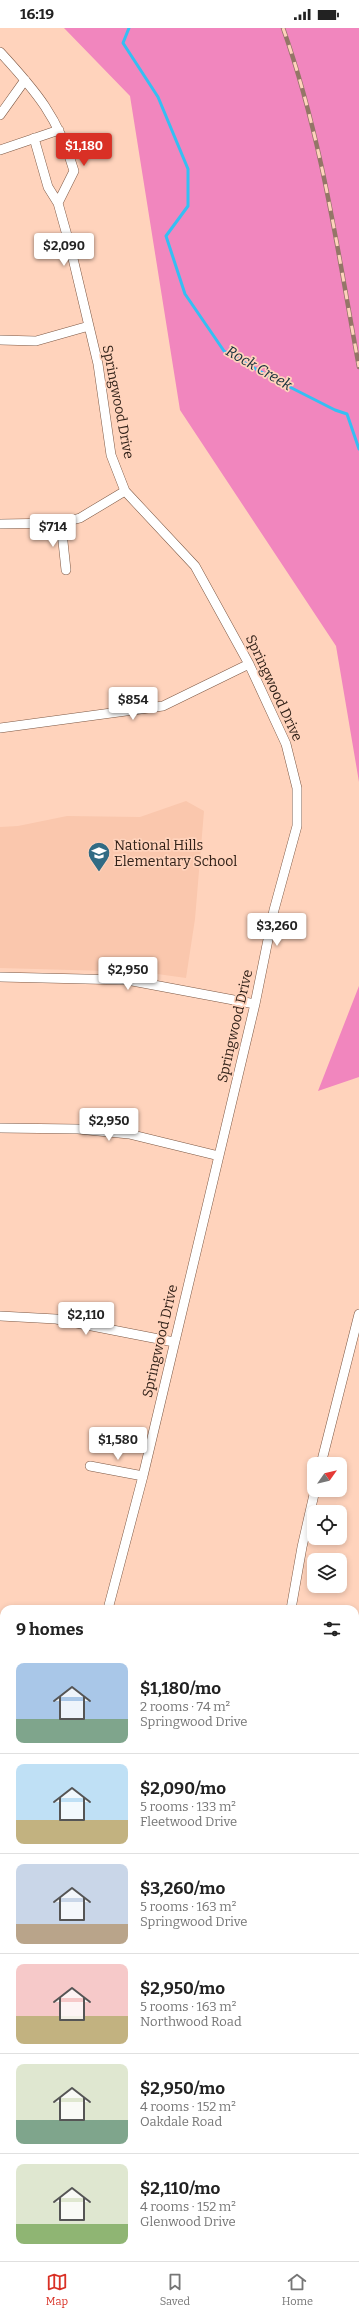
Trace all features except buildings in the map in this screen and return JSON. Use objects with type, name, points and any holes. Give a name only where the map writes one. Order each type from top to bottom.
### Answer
[{"type":"street","points":[[0,52],[44,104],[59,130],[74,171],[58,203]]},
{"type":"street","points":[[0,115],[25,80]]},
{"type":"street","points":[[0,150],[59,130]]},
{"type":"street","name":"Springwood Drive","points":[[34,138],[48,187],[58,203],[98,364],[111,455],[125,492],[195,566],[249,664],[286,744],[297,788],[297,826],[274,910],[255,1004],[143,1476],[109,1605]]},
{"type":"street","points":[[0,340],[36,341],[89,326]]},
{"type":"street","points":[[0,524],[60,523],[80,518],[125,492]]},
{"type":"street","points":[[60,523],[66,570]]},
{"type":"street","points":[[0,728],[163,706],[249,664]]},
{"type":"street","points":[[0,977],[127,980],[255,1004]]},
{"type":"street","points":[[0,1128],[78,1129],[129,1134],[219,1156]]},
{"type":"street","points":[[323,1457],[359,1314]]},
{"type":"street","points":[[0,1316],[56,1319],[174,1342]]},
{"type":"street","points":[[90,1466],[143,1476]]},
{"type":"street","points":[[292,1605],[302,1547],[313,1497]]},
{"type":"shaded area","points":[[64,28],[359,28],[359,782],[336,646],[180,410],[130,96]]},
{"type":"shaded area","name":"National Hills Elementary School","points":[[186,801],[204,811],[195,919],[186,978],[143,972],[0,968],[0,827],[18,826],[67,816],[140,817]]},
{"type":"shaded area","points":[[359,986],[359,1077],[318,1091]]},
{"type":"waterway","name":"Rock Creek","points":[[129,28],[123,43],[158,97],[188,169],[188,206],[166,236],[185,294],[224,351],[270,377],[335,410],[347,414],[359,449]]},
{"type":"railway","points":[[283,28],[297,69],[319,154],[359,367]]},
{"type":"place","name":"National Hills Elementary School","points":[[99,872]]}]
